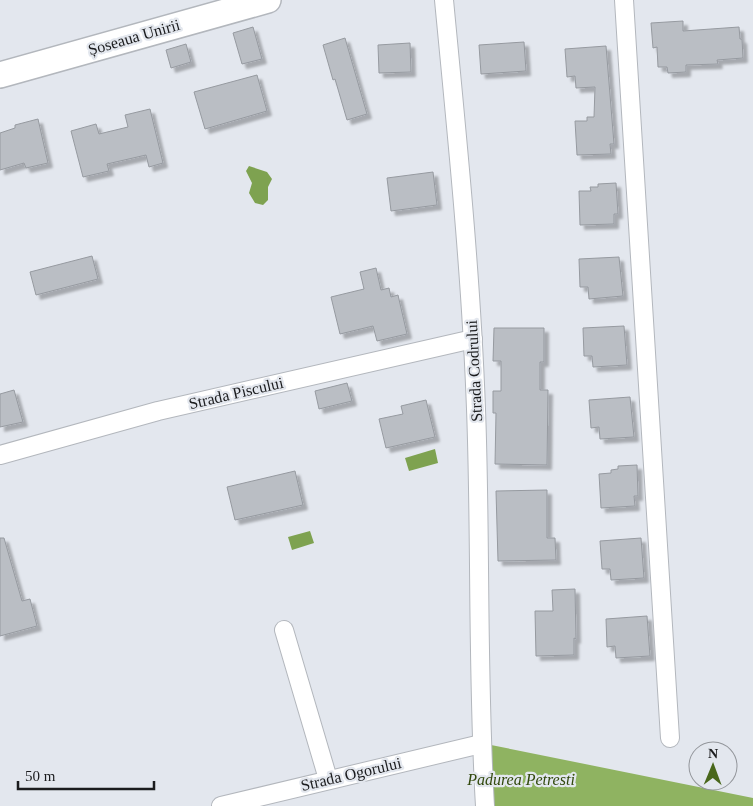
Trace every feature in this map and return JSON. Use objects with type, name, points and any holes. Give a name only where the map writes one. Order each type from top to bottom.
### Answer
[{"type":"main road","name":"Șoseaua Unirii","points":[[0,75],[268,0]]},
{"type":"street","name":"Strada Codrului","points":[[444,0],[467,249],[473,339],[476,411],[481,744],[485,806]]},
{"type":"street","points":[[624,0],[670,738]]},
{"type":"street","name":"Strada Piscului","points":[[0,455],[158,411],[473,339]]},
{"type":"street","points":[[284,630],[328,780]]},
{"type":"street","name":"Strada Ogorului","points":[[221,806],[481,744]]},
{"type":"green space","name":"Padurea Petresti","points":[[491,745],[688,785],[688,791],[718,791],[753,798],[753,806],[494,806]]},
{"type":"shaded area","points":[[249,166],[267,172],[272,179],[268,187],[268,200],[263,205],[255,203],[249,193],[252,183],[246,171]]},
{"type":"shaded area","points":[[435,449],[438,463],[409,471],[405,458]]},
{"type":"shaded area","points":[[310,531],[314,543],[292,550],[288,537]]},
{"type":"building","points":[[683,21],[683,31],[739,27],[743,58],[717,60],[718,64],[686,65],[686,72],[668,73],[667,67],[658,67],[657,47],[653,48],[651,23]]},
{"type":"building","points":[[253,27],[262,59],[242,64],[233,33]]},
{"type":"building","points":[[345,38],[367,114],[347,120],[323,45]]},
{"type":"building","points":[[524,42],[526,71],[481,74],[479,45]]},
{"type":"building","points":[[410,43],[411,72],[379,73],[378,45]]},
{"type":"building","points":[[186,44],[191,62],[171,68],[166,50]]},
{"type":"building","points":[[606,46],[614,144],[610,144],[611,154],[577,155],[575,121],[587,121],[587,117],[594,117],[595,87],[576,88],[575,76],[567,77],[565,49]]},
{"type":"building","points":[[257,75],[267,111],[205,129],[194,92]]},
{"type":"building","points":[[150,109],[163,163],[149,167],[146,155],[107,164],[109,171],[83,177],[71,131],[96,124],[99,134],[128,127],[125,115]]},
{"type":"building","points":[[38,119],[48,163],[26,168],[24,163],[0,170],[0,133],[15,128],[15,125]]},
{"type":"building","points":[[433,172],[437,205],[391,211],[387,178]]},
{"type":"building","points":[[616,183],[618,214],[614,214],[614,224],[580,225],[579,191],[591,191],[590,187],[598,187],[598,184]]},
{"type":"building","points":[[92,256],[98,279],[36,295],[30,272]]},
{"type":"building","points":[[619,257],[623,296],[589,299],[588,287],[580,287],[579,259]]},
{"type":"building","points":[[376,268],[381,290],[389,288],[391,297],[398,295],[407,334],[377,341],[373,326],[340,334],[331,297],[364,289],[360,272]]},
{"type":"building","points":[[624,326],[627,365],[593,367],[592,356],[584,356],[583,328]]},
{"type":"building","points":[[494,328],[544,328],[544,362],[540,362],[540,390],[548,390],[547,465],[495,464],[496,413],[493,413],[493,391],[501,391],[501,361],[493,361]]},
{"type":"building","points":[[347,383],[352,401],[319,409],[315,391]]},
{"type":"building","points":[[14,390],[23,422],[0,427],[0,394]]},
{"type":"building","points":[[630,397],[634,437],[600,439],[599,427],[591,428],[589,400]]},
{"type":"building","points":[[426,400],[435,437],[386,448],[379,419],[403,414],[401,406]]},
{"type":"building","points":[[637,465],[638,496],[634,496],[635,506],[601,508],[599,474],[611,473],[611,470],[618,469],[618,466]]},
{"type":"building","points":[[295,471],[303,505],[235,520],[227,487]]},
{"type":"building","points":[[547,490],[547,538],[555,538],[556,560],[498,561],[496,491]]},
{"type":"building","points":[[0,538],[4,538],[22,601],[30,599],[37,626],[0,636]]},
{"type":"building","points":[[641,538],[644,578],[611,580],[610,569],[602,569],[600,541]]},
{"type":"building","points":[[575,589],[576,639],[574,638],[574,655],[536,656],[535,611],[553,611],[552,590]]},
{"type":"building","points":[[647,616],[650,656],[616,658],[615,646],[607,647],[606,619]]}]
